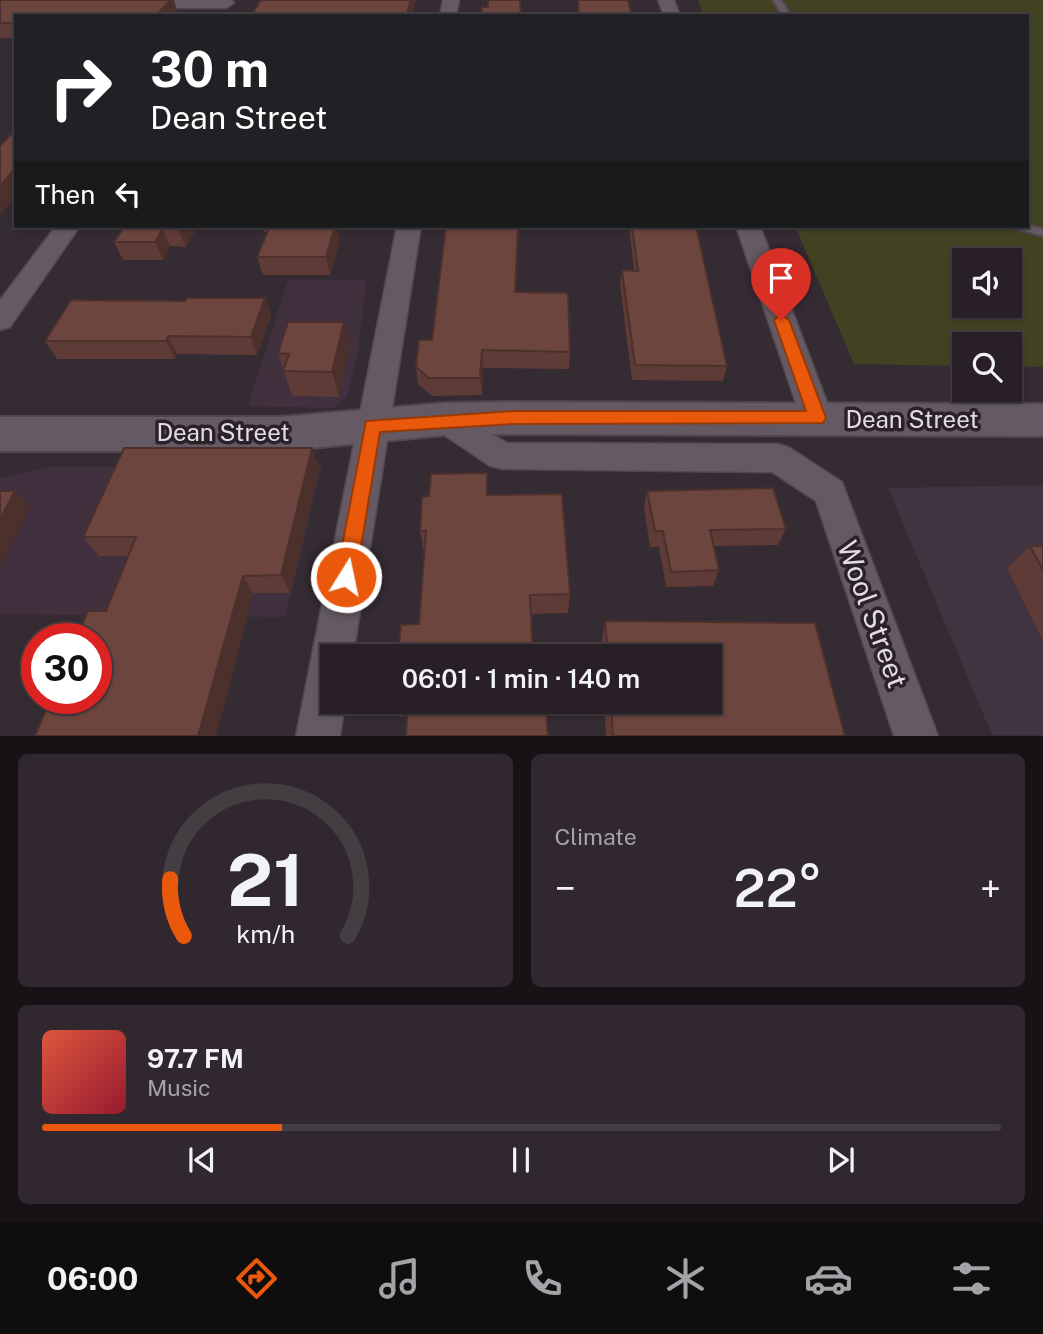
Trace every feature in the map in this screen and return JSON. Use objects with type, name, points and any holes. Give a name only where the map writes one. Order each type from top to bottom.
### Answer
[{"type":"street","points":[[122,3],[224,6]]},
{"type":"street","points":[[0,320],[67,228]]},
{"type":"street","points":[[318,736],[409,228]]},
{"type":"street","points":[[749,228],[817,418]]},
{"type":"street","name":"Dean Street","points":[[0,433],[280,434],[444,419],[1043,420]]},
{"type":"street","name":"Wool Street","points":[[444,419],[502,456],[778,458],[830,492],[916,736]]},
{"type":"lane","points":[[1025,228],[1043,233]]},
{"type":"shaded area","points":[[288,280],[366,280],[358,353],[347,397],[334,408],[248,406]]},
{"type":"shaded area","points":[[322,466],[285,617],[0,614],[0,478],[51,467]]},
{"type":"shaded area","points":[[1043,485],[1043,735],[992,735],[888,488]]},
{"type":"green space","points":[[698,0],[1043,0],[1043,367],[1022,366],[1022,332],[952,332],[952,366],[854,364],[796,228],[1029,228],[1029,14],[703,14]]},
{"type":"building","points":[[0,0],[170,0],[158,14],[14,14],[14,23],[0,23]]},
{"type":"building","points":[[261,0],[411,0],[407,14],[252,14]]},
{"type":"building","points":[[488,0],[520,0],[521,14],[481,14],[482,7],[488,7]]},
{"type":"building","points":[[578,0],[628,0],[632,14],[579,14]]},
{"type":"building","points":[[14,131],[14,169],[0,186],[0,146]]},
{"type":"building","points":[[124,228],[179,228],[162,229],[155,242],[114,242]]},
{"type":"building","points":[[269,228],[334,228],[326,257],[257,257]]},
{"type":"building","points":[[446,228],[518,228],[515,292],[568,293],[570,352],[482,350],[480,378],[429,378],[416,367],[419,340],[432,340]]},
{"type":"building","points":[[632,228],[696,228],[727,366],[635,365],[622,270],[638,271]]},
{"type":"building","points":[[187,298],[265,298],[251,337],[168,336],[166,341],[45,341],[71,300],[185,301]]},
{"type":"building","points":[[288,322],[344,322],[332,372],[283,371],[289,354],[278,353]]},
{"type":"building","points":[[124,448],[312,448],[281,575],[243,576],[198,736],[35,736],[44,714],[112,714],[112,623],[83,623],[88,611],[106,611],[136,537],[83,537]]},
{"type":"building","points":[[487,473],[487,495],[562,494],[570,594],[530,595],[532,644],[399,644],[401,625],[419,624],[426,531],[420,531],[422,497],[429,496],[431,474]]},
{"type":"building","points":[[773,488],[786,529],[710,530],[719,570],[671,572],[663,531],[655,531],[647,491]]},
{"type":"building","points":[[0,491],[15,491],[0,519]]},
{"type":"building","points":[[1030,546],[1043,546],[1043,570]]},
{"type":"building","points":[[605,621],[815,623],[845,736],[613,736],[612,714],[722,714],[722,644],[607,644]]},
{"type":"building","points":[[407,714],[546,714],[548,736],[406,736]]},
{"type":"route","points":[[346,577],[372,426],[444,419],[817,418],[781,320]]}]
